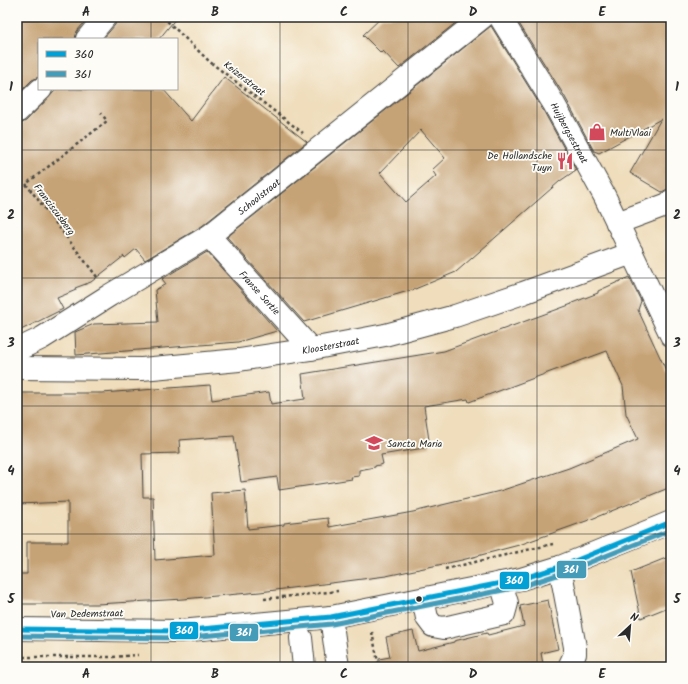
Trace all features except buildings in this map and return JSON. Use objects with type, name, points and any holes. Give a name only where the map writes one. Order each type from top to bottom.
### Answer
[{"type":"street","points":[[88,38],[105,17]]},
{"type":"street","name":"Schoolstraat","points":[[17,350],[42,338],[110,294],[209,236],[483,17]]},
{"type":"street","name":"Huijbergsestraat","points":[[500,17],[554,104],[605,197],[671,336]]},
{"type":"street","points":[[17,112],[40,90]]},
{"type":"street","points":[[617,223],[668,204],[671,201]]},
{"type":"street","name":"Franse Sortie","points":[[209,236],[311,349]]},
{"type":"street","name":"Kloosterstraat","points":[[17,368],[142,369],[239,360],[311,349],[385,335],[455,316],[632,253]]},
{"type":"street","name":"Van Dedemstraat","points":[[17,629],[180,631],[331,616],[521,579],[560,567],[671,522]]},
{"type":"street","points":[[560,567],[575,647],[575,654],[569,667]]},
{"type":"street","points":[[423,599],[428,618],[433,626],[444,628],[504,614],[507,603],[500,583]]},
{"type":"street","points":[[331,616],[338,667]]},
{"type":"street","points":[[301,638],[304,667]]},
{"type":"path","name":"Keizerstraat","points":[[163,17],[210,62],[321,147]]},
{"type":"path","name":"Franciscusberg","points":[[101,113],[107,121],[26,184],[110,294]]},
{"type":"path","points":[[443,570],[556,543]]},
{"type":"path","points":[[257,599],[344,590]]},
{"type":"path","points":[[366,610],[379,667]]},
{"type":"transit line","name":"360","points":[[17,629],[180,631],[331,617],[521,579],[560,567],[671,522]]},
{"type":"transit line","name":"361","points":[[17,636],[180,638],[332,624],[523,586],[563,573],[671,530]]},
{"type":"place","name":"MultiVlaai","points":[[597,132]]},
{"type":"place","name":"De Hollandsche Tuyn","points":[[565,161]]},
{"type":"place","name":"Sancta Maria","points":[[374,443]]}]
